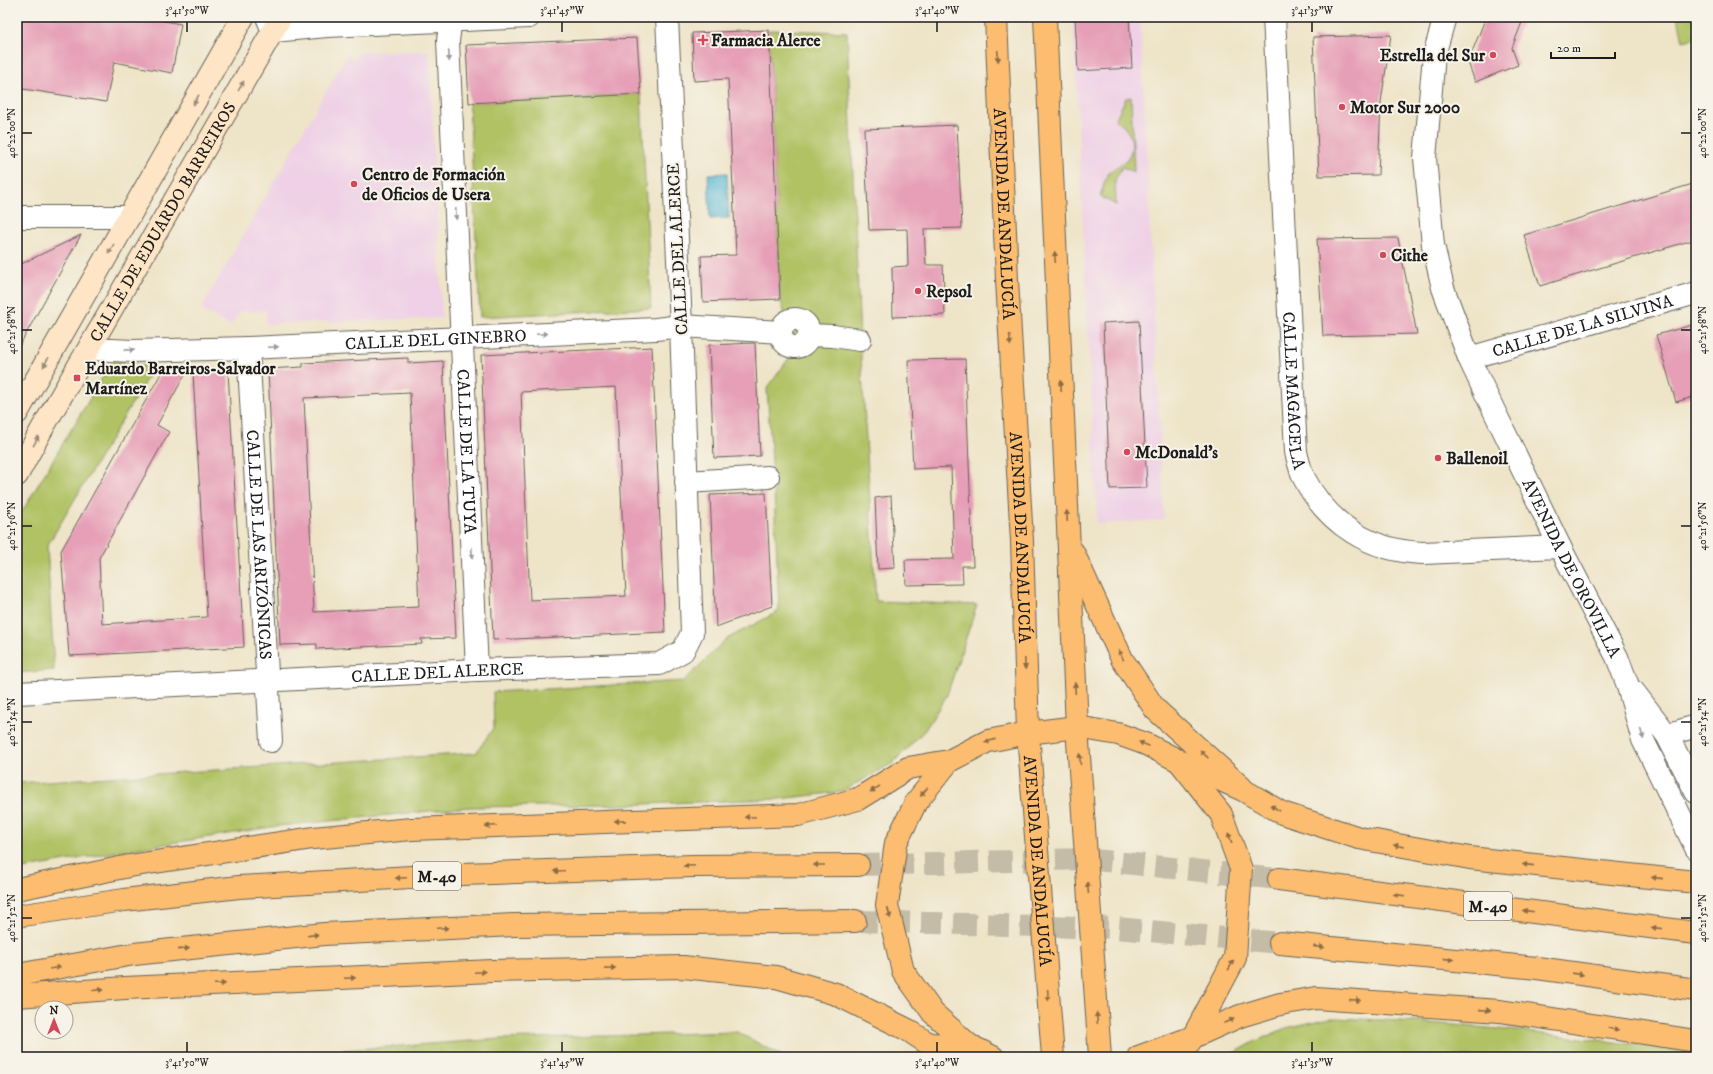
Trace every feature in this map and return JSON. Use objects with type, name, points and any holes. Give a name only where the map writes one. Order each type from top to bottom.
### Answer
[{"type":"main road","name":"AVENIDA DE ANDALUCÍA","points":[[996,17],[1006,280],[1022,541],[1028,733],[1053,1057]]},
{"type":"main road","points":[[1045,17],[1077,727],[1100,1057]]},
{"type":"main road","points":[[1068,542],[1122,659],[1155,709],[1243,790]]},
{"type":"main road","points":[[17,890],[129,866],[313,838],[412,829],[798,815],[858,800],[908,768],[949,761],[988,741],[1028,733],[1077,727],[1118,734],[1146,744],[1179,761],[1243,790],[1282,812],[1359,838],[1470,858],[1696,882]]},
{"type":"main road","points":[[949,761],[916,802],[896,843],[887,905],[903,971],[933,1013],[969,1045],[993,1057]]},
{"type":"main road","points":[[1179,761],[1220,814],[1241,869],[1235,958],[1193,1037],[1180,1057]]},
{"type":"main road","name":"M-40","points":[[17,916],[124,900],[247,887],[462,874],[693,866],[858,865]]},
{"type":"main road","name":"M-40","points":[[1279,879],[1696,933]]},
{"type":"main road","points":[[17,975],[134,954],[324,934],[514,924],[855,921]]},
{"type":"main road","points":[[1280,943],[1537,968],[1696,990]]},
{"type":"main road","points":[[17,996],[125,988],[452,973],[683,966],[776,977],[836,994],[908,1030],[935,1050],[969,1045]]},
{"type":"main road","points":[[1138,1057],[1193,1037],[1240,1016],[1280,1004],[1316,998],[1500,1011],[1696,1041]]},
{"type":"street","name":"CALLE DE EDUARDO BARREIROS","points":[[17,413],[243,17]]},
{"type":"street","points":[[274,22],[327,26],[451,19],[530,17]]},
{"type":"street","name":"CALLE DEL ALERCE","points":[[17,693],[268,682],[477,670],[659,664],[683,651],[692,633],[668,17]]},
{"type":"street","name":"CALLE MAGACELA","points":[[1274,17],[1296,452],[1303,477],[1318,500],[1333,517],[1368,542],[1390,549],[1407,553],[1423,553],[1560,547]]},
{"type":"street","name":"AVENIDA DE OROVILLA","points":[[1445,17],[1434,55],[1425,158],[1433,245],[1443,288],[1469,358],[1560,547],[1617,657],[1627,683],[1643,740],[1696,848]]},
{"type":"street","name":"CALLE DE LA TUYA","points":[[451,19],[448,41],[477,670]]},
{"type":"street","name":"CALLE DE EDUARDO BARREIROS","points":[[17,475],[42,429],[90,349],[274,22]]},
{"type":"street","points":[[17,217],[129,217]]},
{"type":"street","name":"CALLE DE LA SILVINA","points":[[1469,358],[1696,293]]},
{"type":"street","name":"CALLE DEL GINEBRO","points":[[90,349],[133,351],[248,348],[656,329],[681,326],[781,332],[785,324],[793,320],[805,323],[808,335],[833,336],[860,340]]},
{"type":"street","name":"CALLE DE LAS ARIZÓNICAS","points":[[248,348],[271,741]]},
{"type":"street","points":[[686,482],[768,477]]},
{"type":"street","name":"AVENIDA DE OROVILLA","points":[[1627,683],[1667,735],[1696,792]]},
{"type":"street","points":[[1667,735],[1696,726]]},
{"type":"shaded area","points":[[1073,17],[1140,17],[1164,520],[1097,524]]},
{"type":"shaded area","name":"Centro de Formación de Oficios de Usera","points":[[429,51],[442,318],[266,324],[266,311],[240,312],[230,326],[201,309],[347,55],[355,60],[359,52]]},
{"type":"green space","points":[[1678,17],[1696,17],[1696,38],[1683,41]]},
{"type":"green space","points":[[769,30],[847,32],[860,340],[876,601],[977,605],[947,695],[925,730],[893,763],[841,792],[778,799],[615,805],[470,807],[278,826],[115,852],[17,870],[17,783],[476,753],[494,727],[493,692],[684,681],[725,640],[779,611],[774,490],[767,389],[796,348],[780,299]]},
{"type":"green space","points":[[641,94],[651,308],[480,317],[469,103]]},
{"type":"green space","points":[[1131,97],[1134,172],[1122,167],[1115,180],[1116,205],[1100,196],[1109,173],[1127,159],[1132,148],[1132,142],[1128,132],[1115,120],[1126,98]]},
{"type":"green space","points":[[113,360],[153,368],[47,546],[54,670],[17,673],[17,520]]},
{"type":"green space","points":[[1330,1018],[1422,1022],[1513,1030],[1696,1052],[1696,1057],[1227,1057],[1256,1041],[1286,1028]]},
{"type":"green space","points":[[737,1032],[784,1057],[245,1057],[500,1039]]},
{"type":"water","points":[[727,173],[729,218],[710,219],[708,174]]},
{"type":"building","points":[[17,17],[143,17],[181,24],[172,73],[114,62],[106,102],[17,88]]},
{"type":"building","points":[[1075,17],[1129,17],[1132,68],[1078,71]]},
{"type":"building","name":"Estrella del Sur","points":[[1486,17],[1524,17],[1512,48],[1518,65],[1475,82],[1468,62]]},
{"type":"building","points":[[769,30],[780,299],[703,302],[701,256],[736,255],[728,79],[694,81],[692,33]]},
{"type":"building","points":[[1391,35],[1381,102],[1378,175],[1319,176],[1313,37]]},
{"type":"building","points":[[637,38],[641,94],[469,103],[466,45]]},
{"type":"building","points":[[957,125],[962,228],[924,229],[926,265],[943,265],[945,315],[893,317],[892,267],[908,266],[907,229],[869,230],[864,129]]},
{"type":"building","points":[[1696,183],[1696,239],[1540,286],[1524,235]]},
{"type":"building","points":[[81,235],[17,350],[17,266]]},
{"type":"building","points":[[1398,238],[1417,334],[1323,336],[1317,239]]},
{"type":"building","points":[[1139,321],[1147,488],[1110,489],[1103,323]]},
{"type":"building","points":[[1696,324],[1696,396],[1676,402],[1656,335]]},
{"type":"building","points":[[755,343],[760,456],[714,458],[709,345]]},
{"type":"building","points":[[652,347],[665,632],[493,640],[481,355]],"holes":[[[616,387],[626,596],[530,600],[521,392]]]},
{"type":"building","points":[[408,358],[408,363],[443,361],[456,638],[421,639],[422,644],[317,649],[317,644],[280,645],[268,369],[303,367],[303,363]],"holes":[[[410,393],[419,607],[314,612],[304,398]]]},
{"type":"building","points":[[965,359],[973,566],[962,566],[963,584],[906,585],[905,560],[954,559],[951,467],[913,469],[908,360]]},
{"type":"building","points":[[188,369],[157,425],[169,432],[99,558],[102,624],[207,617],[193,373],[228,371],[244,647],[69,656],[61,551],[163,370]]},
{"type":"building","points":[[766,493],[772,606],[716,627],[710,495]]},
{"type":"building","points":[[891,496],[895,568],[878,569],[875,498]]},
{"type":"tunnel","points":[[858,865],[1085,859],[1279,879]]},
{"type":"tunnel","points":[[855,921],[1116,928],[1280,943]]},
{"type":"place","name":"Farmacia Alerce","points":[[703,40]]},
{"type":"place","name":"Estrella del Sur","points":[[1493,55]]},
{"type":"place","name":"Motor Sur 2000","points":[[1342,107]]},
{"type":"place","name":"Centro de Formación de Oficios de Usera","points":[[354,184]]},
{"type":"place","name":"Cithe","points":[[1383,255]]},
{"type":"place","name":"Repsol","points":[[918,291]]},
{"type":"place","name":"Eduardo Barreiros-Salvador Martínez","points":[[77,378]]},
{"type":"place","name":"McDonald's","points":[[1127,452]]},
{"type":"place","name":"Ballenoil","points":[[1438,458]]}]
